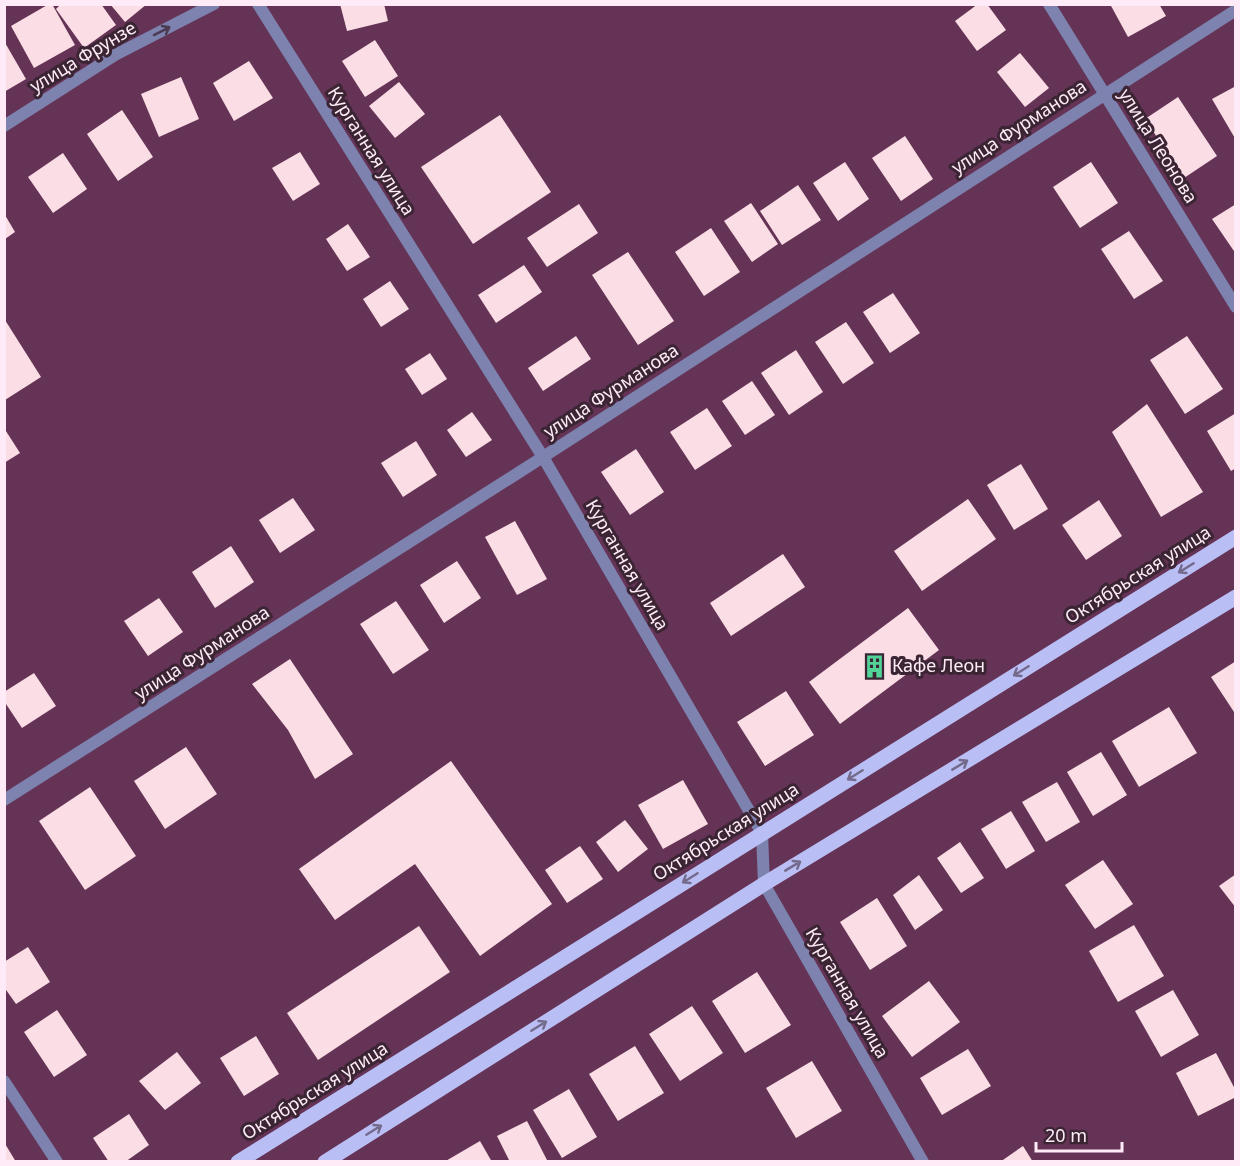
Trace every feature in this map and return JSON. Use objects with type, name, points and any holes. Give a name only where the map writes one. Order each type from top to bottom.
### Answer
[{"type":"main road","name":"Октябрьская улица","points":[[238,1161],[1236,537]]},
{"type":"main road","points":[[325,1161],[764,884],[1236,597]]},
{"type":"street","name":"улица Фрунзе","points":[[4,126],[115,55],[214,4]]},
{"type":"street","name":"Курганная улица","points":[[258,4],[543,457],[762,833],[764,884],[922,1161]]},
{"type":"street","name":"улица Леонова","points":[[1049,4],[1236,307]]},
{"type":"street","name":"улица Фурманова","points":[[4,800],[543,457],[1104,93],[1236,10]]},
{"type":"street","points":[[4,1080],[57,1161]]},
{"type":"building","points":[[52,4],[75,45],[34,68],[11,26]]},
{"type":"building","points":[[61,4],[101,4],[116,25],[84,48],[56,9]]},
{"type":"building","points":[[110,4],[147,4],[125,22]]},
{"type":"building","points":[[340,4],[384,4],[388,21],[347,31]]},
{"type":"building","points":[[978,4],[987,4],[1006,30],[977,51],[955,21]]},
{"type":"building","points":[[1110,4],[1159,4],[1166,16],[1128,37]]},
{"type":"building","points":[[375,40],[398,76],[365,97],[342,61]]},
{"type":"building","points":[[4,41],[26,79],[4,92]]},
{"type":"building","points":[[1020,53],[1049,88],[1025,107],[997,72]]},
{"type":"building","points":[[249,61],[273,98],[234,121],[213,83]]},
{"type":"building","points":[[181,77],[199,119],[159,137],[141,94]]},
{"type":"building","points":[[399,82],[425,114],[395,138],[369,106]]},
{"type":"building","points":[[1236,86],[1236,140],[1212,99]]},
{"type":"building","points":[[1178,97],[1217,156],[1184,178],[1145,119]]},
{"type":"building","points":[[122,110],[153,157],[118,181],[87,134]]},
{"type":"building","points":[[500,115],[551,192],[473,244],[421,167]]},
{"type":"building","points":[[905,136],[933,179],[901,201],[872,158]]},
{"type":"building","points":[[300,152],[320,184],[293,201],[272,168]]},
{"type":"building","points":[[63,153],[87,189],[53,213],[28,177]]},
{"type":"building","points":[[845,162],[869,199],[838,221],[813,183]]},
{"type":"building","points":[[1091,162],[1118,203],[1080,228],[1053,187]]},
{"type":"building","points":[[798,185],[821,220],[782,245],[760,211]]},
{"type":"building","points":[[751,203],[778,244],[752,262],[724,221]]},
{"type":"building","points":[[579,204],[598,233],[547,267],[527,238]]},
{"type":"building","points":[[1236,204],[1236,254],[1212,219]]},
{"type":"building","points":[[5,215],[15,232],[5,239]]},
{"type":"building","points":[[348,224],[370,257],[347,271],[326,239]]},
{"type":"building","points":[[711,228],[740,272],[704,296],[675,252]]},
{"type":"building","points":[[1129,231],[1163,281],[1134,299],[1101,249]]},
{"type":"building","points":[[628,252],[674,321],[638,345],[592,275]]},
{"type":"building","points":[[524,265],[542,292],[496,323],[478,295]]},
{"type":"building","points":[[390,281],[409,309],[381,327],[363,299]]},
{"type":"building","points":[[893,293],[920,333],[890,353],[863,312]]},
{"type":"building","points":[[5,320],[41,377],[5,400]]},
{"type":"building","points":[[846,322],[874,363],[843,384],[815,342]]},
{"type":"building","points":[[576,336],[591,359],[543,391],[528,368]]},
{"type":"building","points":[[1187,336],[1223,389],[1185,414],[1150,360]]},
{"type":"building","points":[[796,350],[823,392],[789,415],[761,373]]},
{"type":"building","points":[[430,353],[447,379],[422,395],[405,369]]},
{"type":"building","points":[[752,381],[775,415],[745,435],[722,401]]},
{"type":"building","points":[[1147,404],[1203,492],[1161,517],[1112,432]]},
{"type":"building","points":[[707,408],[732,446],[695,470],[670,432]]},
{"type":"building","points":[[472,412],[492,440],[466,457],[447,430]]},
{"type":"building","points":[[1236,413],[1236,468],[1231,471],[1207,431]]},
{"type":"building","points":[[4,428],[20,453],[4,463]]},
{"type":"building","points":[[416,441],[437,475],[403,497],[381,463]]},
{"type":"building","points":[[636,449],[664,492],[630,515],[601,472]]},
{"type":"building","points":[[1021,464],[1048,509],[1014,530],[987,485]]},
{"type":"building","points":[[293,498],[315,530],[280,553],[259,520]]},
{"type":"building","points":[[968,499],[996,539],[922,591],[894,551]]},
{"type":"building","points":[[1099,500],[1122,536],[1086,560],[1062,525]]},
{"type":"building","points":[[515,521],[547,579],[517,595],[485,537]]},
{"type":"building","points":[[231,546],[254,582],[215,608],[192,572]]},
{"type":"building","points":[[783,554],[805,587],[731,636],[710,603]]},
{"type":"building","points":[[457,561],[481,598],[444,623],[420,585]]},
{"type":"building","points":[[159,598],[183,632],[148,656],[124,621]]},
{"type":"building","points":[[396,601],[429,650],[393,674],[360,624]]},
{"type":"building","name":"Кафе Леон","points":[[908,608],[939,650],[840,724],[809,682]]},
{"type":"building","points":[[290,659],[353,754],[315,779],[288,730],[252,684]]},
{"type":"building","points":[[1236,661],[1236,715],[1211,677]]},
{"type":"building","points":[[34,673],[56,706],[22,728],[4,701],[4,692]]},
{"type":"building","points":[[786,691],[814,735],[765,766],[737,722]]},
{"type":"building","points":[[1169,707],[1197,753],[1139,787],[1112,741]]},
{"type":"building","points":[[186,747],[217,794],[165,829],[134,781]]},
{"type":"building","points":[[1101,752],[1127,795],[1093,816],[1067,772]]},
{"type":"building","points":[[451,761],[552,904],[480,956],[415,864],[335,920],[299,869]]},
{"type":"building","points":[[683,780],[708,824],[663,849],[638,805]]},
{"type":"building","points":[[1057,782],[1080,822],[1046,842],[1022,802]]},
{"type":"building","points":[[90,787],[136,856],[85,890],[39,821]]},
{"type":"building","points":[[1011,811],[1035,851],[1006,869],[981,829]]},
{"type":"building","points":[[625,820],[648,849],[618,872],[596,842]]},
{"type":"building","points":[[960,842],[984,878],[961,893],[937,858]]},
{"type":"building","points":[[580,846],[603,879],[567,903],[545,870]]},
{"type":"building","points":[[1103,860],[1133,904],[1095,929],[1065,885]]},
{"type":"building","points":[[1236,874],[1236,908],[1219,886]]},
{"type":"building","points":[[919,875],[943,910],[915,930],[893,895]]},
{"type":"building","points":[[877,898],[907,946],[870,970],[840,922]]},
{"type":"building","points":[[1134,925],[1164,976],[1118,1002],[1089,951]]},
{"type":"building","points":[[419,926],[450,972],[318,1060],[287,1013]]},
{"type":"building","points":[[28,947],[50,982],[16,1004],[4,987],[4,962]]},
{"type":"building","points":[[757,972],[791,1025],[745,1053],[712,1001]]},
{"type":"building","points":[[929,981],[960,1022],[912,1057],[882,1016]]},
{"type":"building","points":[[1173,990],[1199,1035],[1161,1057],[1135,1011]]},
{"type":"building","points":[[692,1006],[723,1053],[680,1081],[649,1034]]},
{"type":"building","points":[[57,1010],[87,1055],[54,1077],[24,1032]]},
{"type":"building","points":[[256,1036],[279,1074],[244,1096],[220,1058]]},
{"type":"building","points":[[635,1046],[664,1093],[618,1121],[589,1074]]},
{"type":"building","points":[[968,1049],[991,1086],[942,1115],[920,1078]]},
{"type":"building","points":[[177,1052],[201,1083],[165,1110],[139,1081]]},
{"type":"building","points":[[1216,1053],[1236,1091],[1236,1097],[1198,1116],[1176,1073]]},
{"type":"building","points":[[812,1061],[842,1111],[796,1138],[766,1088]]},
{"type":"building","points":[[569,1089],[597,1137],[562,1158],[533,1110]]},
{"type":"building","points":[[129,1114],[149,1145],[125,1162],[109,1162],[93,1138]]},
{"type":"building","points":[[527,1121],[548,1162],[510,1162],[497,1136]]},
{"type":"building","points":[[480,1141],[492,1162],[444,1162]]},
{"type":"building","points":[[4,1142],[16,1162],[4,1162]]},
{"type":"building","points":[[1023,1146],[1033,1162],[1000,1162]]},
{"type":"place","name":"Кафе Леон","points":[[874,666]]}]
